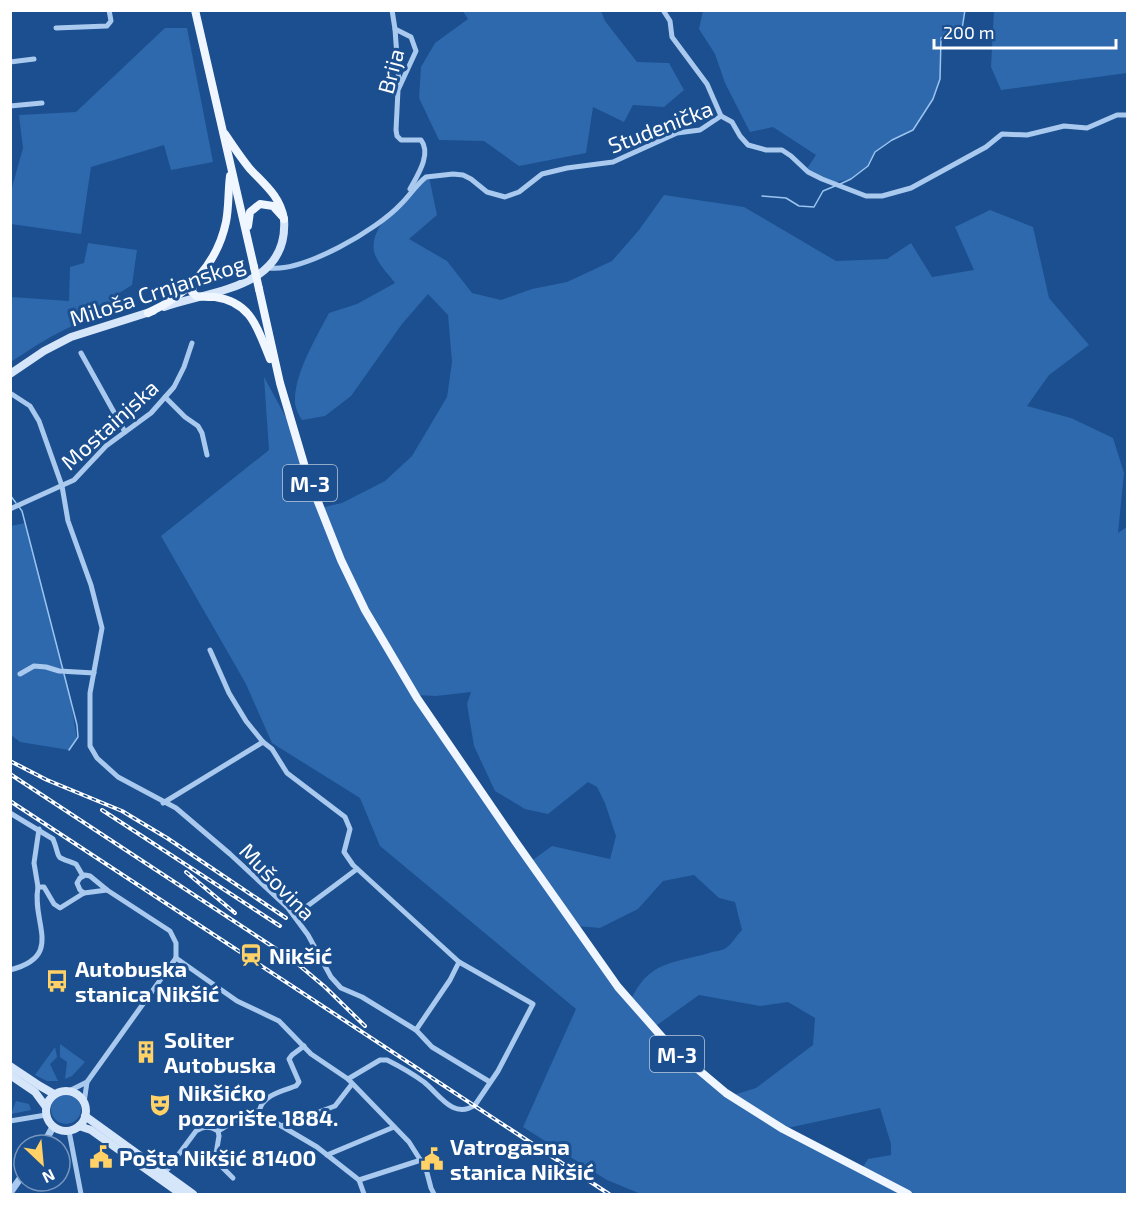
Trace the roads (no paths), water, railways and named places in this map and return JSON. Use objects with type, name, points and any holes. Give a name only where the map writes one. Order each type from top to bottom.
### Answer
[{"type":"main road","name":"M-3","points":[[195,10],[278,372],[304,463],[317,502],[348,575],[374,627],[410,688],[623,993],[669,1046],[726,1094],[786,1131],[908,1194]]},
{"type":"main road","points":[[221,128],[243,160],[275,195],[281,205],[284,219]]},
{"type":"main road","points":[[148,312],[173,300],[193,284],[211,260],[221,238],[226,218],[231,169]]},
{"type":"main road","points":[[253,265],[248,223],[251,210],[257,205],[267,203],[276,208],[284,219]]},
{"type":"main road","name":"Miloša Crnjanskog","points":[[10,374],[44,351],[66,340],[249,281],[269,268],[278,256],[283,245],[284,219]]},
{"type":"main road","points":[[193,284],[192,292],[198,297],[214,297],[228,301],[249,315],[261,332],[269,356],[278,372]]},
{"type":"main road","points":[[10,1066],[54,1094],[69,1091],[81,1098],[84,1103],[85,1116],[79,1126],[69,1131],[53,1127],[35,1092],[10,1075]]},
{"type":"main road","points":[[46,1111],[54,1094]]},
{"type":"main road","points":[[85,1116],[193,1194]]},
{"type":"main road","points":[[79,1126],[91,1130],[181,1194]]},
{"type":"street","points":[[56,28],[107,26],[111,21],[109,10]]},
{"type":"street","name":"Brija","points":[[392,10],[395,28],[411,37],[416,51],[399,86],[398,136],[404,141],[421,140],[424,142],[426,154],[407,196]]},
{"type":"street","points":[[663,10],[670,21],[672,37],[707,84],[721,116]]},
{"type":"street","points":[[395,28],[399,86]]},
{"type":"street","points":[[10,63],[34,59]]},
{"type":"street","points":[[10,106],[42,103]]},
{"type":"street","name":"Studenička","points":[[269,268],[287,267],[326,255],[377,223],[401,204],[426,177],[453,174],[468,177],[495,195],[513,196],[542,174],[613,162],[676,133],[700,130],[721,116],[736,127],[748,145],[766,150],[782,150],[808,172],[866,196],[891,195],[911,188],[986,147],[1002,134],[1027,135],[1064,126],[1087,128],[1117,115],[1128,115]]},
{"type":"street","name":"Mostainjska","points":[[11,509],[74,480],[106,446],[151,413],[174,387],[192,343]]},
{"type":"street","points":[[81,353],[125,432]]},
{"type":"street","name":"Mušovina","points":[[10,393],[30,406],[39,421],[62,486],[68,521],[91,585],[102,628],[90,693],[92,753],[118,777],[176,808],[230,854],[294,916],[308,935],[335,984],[344,991],[362,997],[416,1030],[432,1047],[490,1082]]},
{"type":"street","points":[[165,397],[185,417],[198,426],[207,455]]},
{"type":"street","points":[[210,650],[229,693],[246,721],[263,742],[272,749],[287,773],[345,817],[350,829],[344,852],[357,869],[459,962],[533,1004],[498,1071],[470,1109],[460,1110],[446,1104],[425,1083],[387,1060],[380,1060],[350,1081],[335,1106],[281,1126]]},
{"type":"street","points":[[20,674],[34,666],[59,671],[94,673]]},
{"type":"street","points":[[163,802],[263,742]]},
{"type":"street","points":[[10,813],[53,839],[58,857],[76,864],[82,876]]},
{"type":"street","points":[[10,970],[26,966],[39,954],[42,936],[34,863],[39,829]]},
{"type":"street","points":[[294,916],[357,869]]},
{"type":"street","points":[[82,876],[90,876],[106,890],[171,931],[176,944],[176,958],[87,1082],[84,1103]]},
{"type":"street","points":[[82,876],[77,883],[84,893]]},
{"type":"street","points":[[38,887],[44,887],[54,904],[60,908],[84,893],[106,890]]},
{"type":"street","points":[[176,958],[237,1001],[279,1021],[311,1053],[350,1081],[409,1142],[421,1160],[434,1194]]},
{"type":"street","points":[[416,1030],[450,980],[459,962]]},
{"type":"street","points":[[259,1112],[264,1100],[296,1086],[299,1082],[289,1059],[304,1046]]},
{"type":"street","points":[[69,1091],[87,1082]]},
{"type":"street","points":[[10,1121],[46,1111]]},
{"type":"street","points":[[164,1174],[196,1131],[206,1127],[218,1131],[251,1111],[259,1112],[327,1155],[359,1180],[364,1194]]},
{"type":"street","points":[[49,1133],[53,1127]]},
{"type":"street","points":[[327,1155],[394,1127]]},
{"type":"street","points":[[69,1131],[81,1194]]},
{"type":"street","points":[[218,1131],[215,1160],[233,1178]]},
{"type":"street","points":[[359,1180],[421,1160]]},
{"type":"street","points":[[423,1194],[430,1188]]},
{"type":"waterway","points":[[840,184],[868,166],[875,152],[892,140],[913,130],[933,99],[940,79],[941,38],[962,29],[965,10]]},
{"type":"waterway","points":[[762,196],[786,198],[799,206],[814,207],[823,191],[835,186]]},
{"type":"waterway","points":[[10,495],[16,503]]},
{"type":"waterway","points":[[19,507],[22,511],[63,670]]},
{"type":"waterway","points":[[64,674],[78,737],[69,750]]},
{"type":"railway","points":[[10,761],[47,780],[122,811],[167,838],[286,918]]},
{"type":"railway","points":[[10,774],[293,960],[365,1026]]},
{"type":"railway","points":[[10,801],[609,1194]]},
{"type":"railway","points":[[102,810],[280,926]]},
{"type":"railway","points":[[186,872],[235,913]]},
{"type":"place","name":"Nikšić","points":[[251,955]]},
{"type":"place","name":"Autobuska stanica Nikšić","points":[[57,981]]},
{"type":"place","name":"Soliter Autobuska","points":[[146,1052]]},
{"type":"place","name":"Nikšićko pozorište 1884.","points":[[160,1105]]},
{"type":"place","name":"Pošta Nikšić 81400","points":[[101,1157]]},
{"type":"place","name":"Vatrogasna stanica Nikšić","points":[[432,1159]]}]
